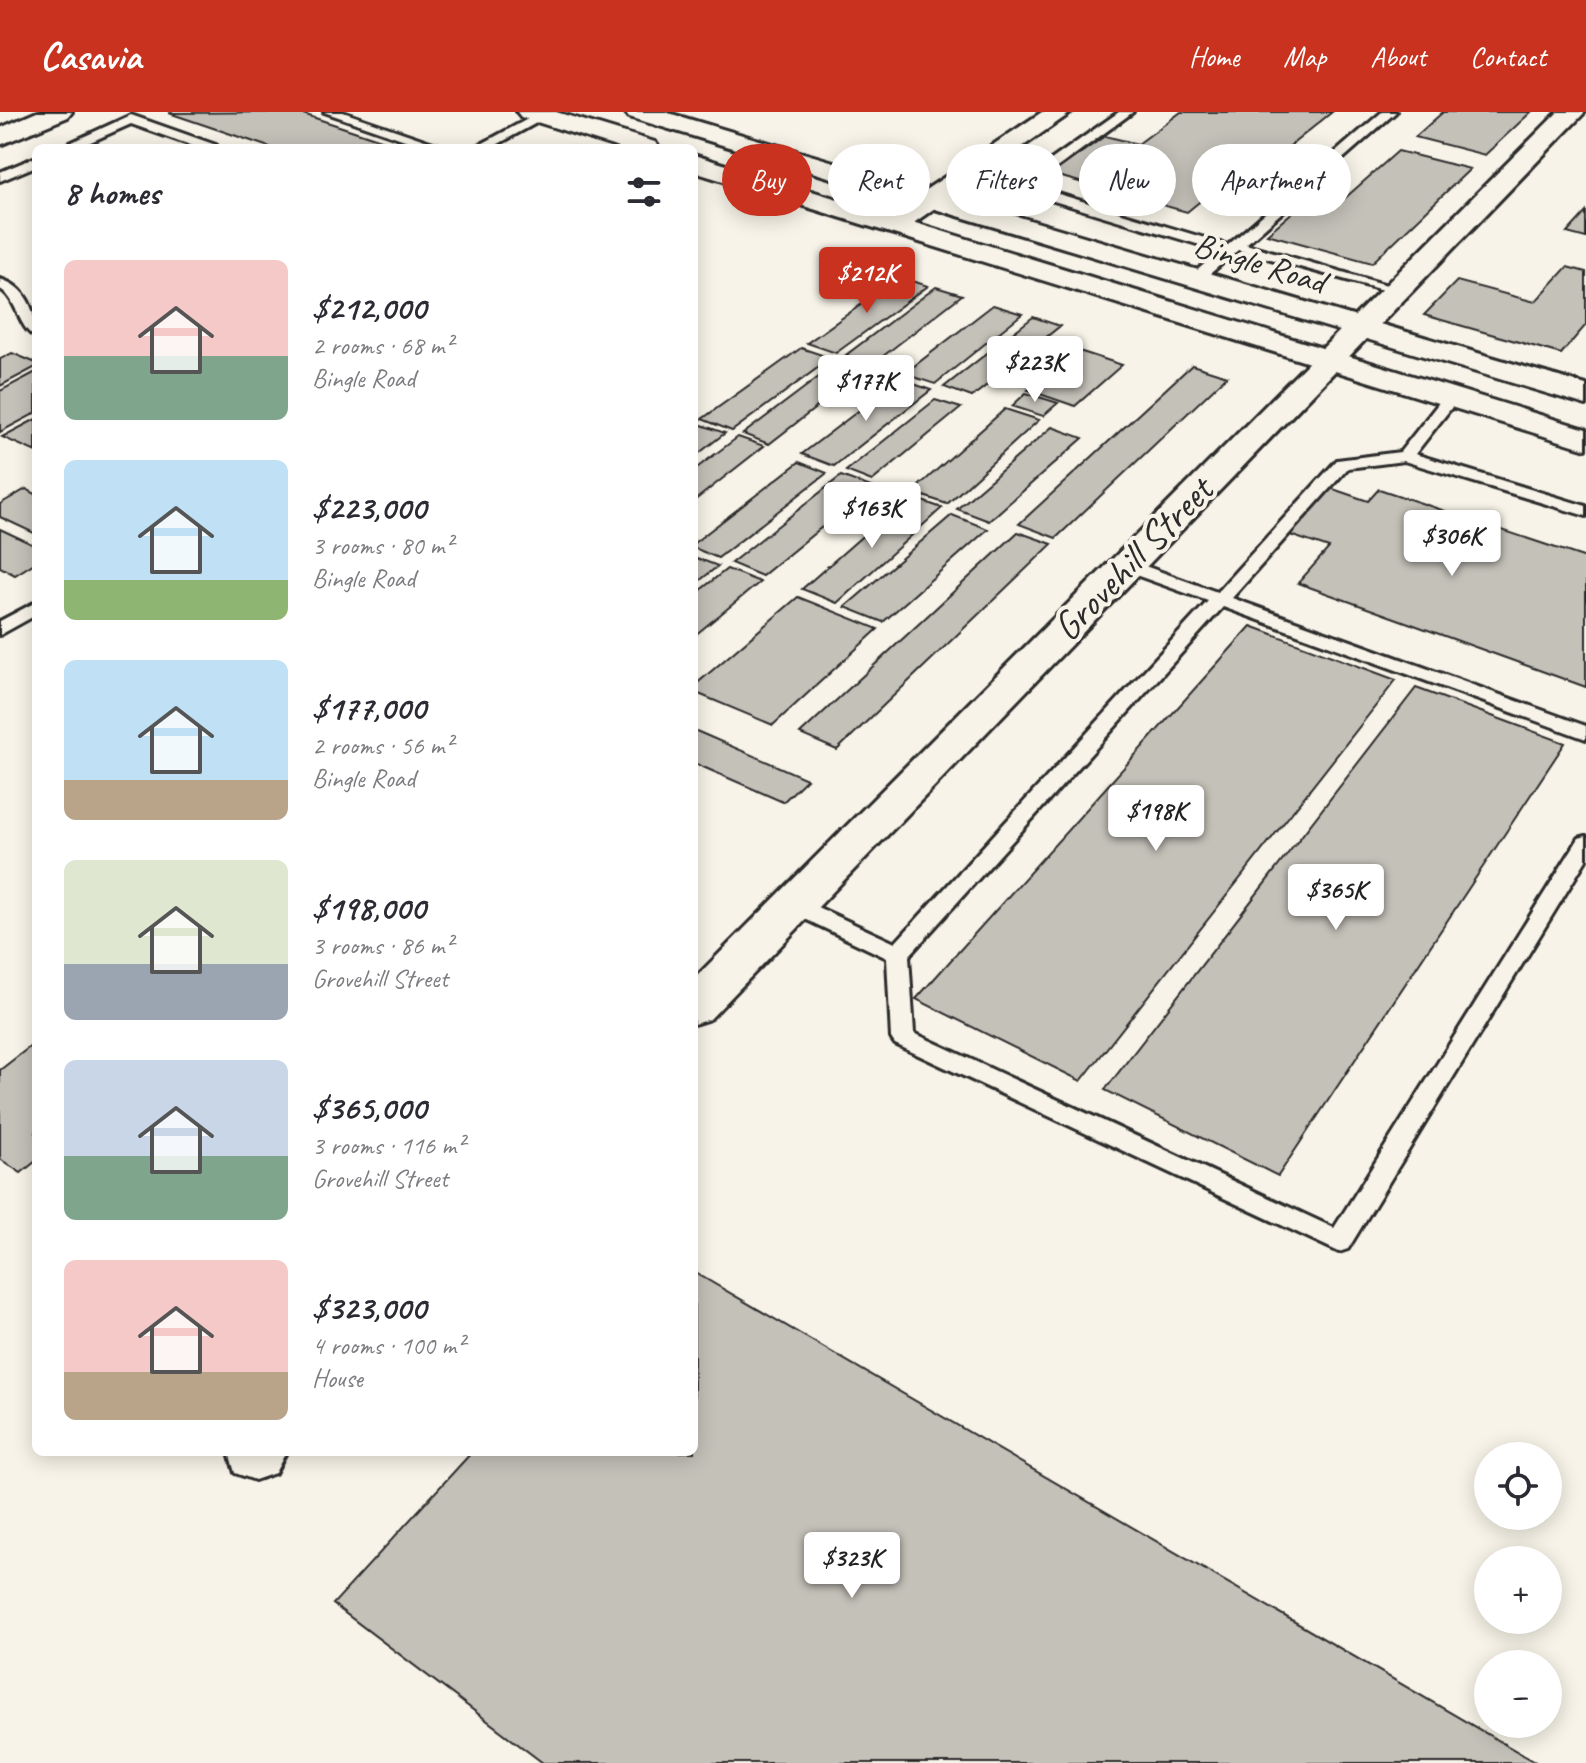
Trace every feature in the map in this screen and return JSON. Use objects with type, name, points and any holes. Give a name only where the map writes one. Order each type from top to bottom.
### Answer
[{"type":"main road","points":[[0,137],[59,112]]},
{"type":"main road","name":"Bingle Road","points":[[638,112],[1586,395]]},
{"type":"main road","points":[[895,223],[1059,112]]},
{"type":"main road","name":"Grovehill Street","points":[[698,1003],[1325,360],[1572,112]]},
{"type":"main road","points":[[541,113],[634,144]]},
{"type":"main road","name":"Bingle Road","points":[[698,164],[1586,439]]},
{"type":"lane","points":[[110,112],[200,144]]},
{"type":"lane","points":[[75,144],[148,112]]},
{"type":"lane","points":[[330,112],[429,144]]},
{"type":"lane","points":[[1127,112],[1022,187],[1234,248],[1397,290]]},
{"type":"lane","points":[[1194,280],[1390,112]]},
{"type":"lane","points":[[488,144],[541,113]]},
{"type":"lane","points":[[0,177],[32,163]]},
{"type":"lane","points":[[0,283],[15,291],[32,323]]},
{"type":"lane","points":[[1405,456],[1451,398]]},
{"type":"lane","points":[[1586,511],[1405,456],[1343,464],[898,954],[903,1038],[1339,1242],[1586,843]]},
{"type":"lane","points":[[1125,565],[1586,733]]},
{"type":"lane","points":[[0,629],[32,609]]},
{"type":"lane","points":[[794,905],[898,954]]},
{"type":"building","points":[[297,112],[387,142],[260,144],[169,113]]},
{"type":"building","points":[[1181,112],[1332,112],[1292,144],[1192,144],[1192,208],[1187,212],[1176,209],[1176,144],[1138,144]]},
{"type":"building","points":[[1443,112],[1531,112],[1485,155],[1415,137]]},
{"type":"building","points":[[1105,136],[1138,144],[1094,144]]},
{"type":"building","points":[[1398,151],[1470,169],[1372,263],[1267,234],[1288,216],[1351,216],[1351,193]]},
{"type":"building","points":[[1079,154],[1079,182],[1063,177],[1063,166]]},
{"type":"building","points":[[1586,212],[1586,238],[1567,233]]},
{"type":"building","points":[[1567,267],[1586,272],[1586,325],[1561,354],[1424,315],[1457,281],[1535,302]]},
{"type":"building","points":[[900,277],[928,286],[836,353],[807,343]]},
{"type":"building","points":[[936,287],[962,295],[873,364],[846,355]]},
{"type":"building","points":[[993,305],[1022,314],[935,384],[904,374]]},
{"type":"building","points":[[1033,317],[1060,326],[972,397],[944,387]]},
{"type":"building","points":[[801,348],[831,358],[732,431],[702,419]]},
{"type":"building","points":[[1076,350],[1122,365],[1075,406],[1028,390]]},
{"type":"building","points":[[12,353],[32,361],[32,369],[0,386],[0,359]]},
{"type":"building","points":[[840,361],[866,369],[769,444],[743,434]]},
{"type":"building","points":[[1192,365],[1227,376],[1056,538],[1019,524]]},
{"type":"building","points":[[32,374],[32,415],[0,432],[0,391]]},
{"type":"building","points":[[900,379],[931,390],[834,466],[802,454]]},
{"type":"building","points":[[1026,393],[1058,403],[1043,416],[1012,406]]},
{"type":"building","points":[[935,400],[961,408],[872,481],[846,471]]},
{"type":"building","points":[[1005,409],[1039,420],[947,504],[912,492]]},
{"type":"building","points":[[32,421],[32,450],[2,437]]},
{"type":"building","points":[[698,425],[725,433],[698,454]]},
{"type":"building","points":[[1052,427],[1083,438],[989,521],[957,509]]},
{"type":"building","points":[[738,437],[764,446],[698,498],[698,467]]},
{"type":"building","points":[[799,462],[827,473],[718,558],[698,550],[698,540]]},
{"type":"building","points":[[841,476],[871,487],[762,576],[731,563]]},
{"type":"building","points":[[1327,487],[1368,501],[1379,489],[1586,558],[1586,687],[1298,583],[1329,548],[1284,533]]},
{"type":"building","points":[[26,489],[32,492],[32,532],[0,517],[0,504]]},
{"type":"building","points":[[908,496],[942,508],[837,603],[802,589]]},
{"type":"building","points":[[952,515],[988,529],[883,622],[845,607]]},
{"type":"building","points":[[0,529],[32,544],[32,564],[15,575],[0,567]]},
{"type":"building","points":[[1018,532],[1052,544],[837,750],[800,734]]},
{"type":"building","points":[[698,558],[718,566],[698,582]]},
{"type":"building","points":[[727,569],[760,582],[698,633],[698,592]]},
{"type":"building","points":[[798,597],[878,629],[773,725],[698,694],[698,683]]},
{"type":"building","points":[[1251,626],[1396,680],[1081,1081],[916,999]]},
{"type":"building","points":[[1416,688],[1565,743],[1278,1176],[1105,1090]]},
{"type":"building","points":[[698,732],[807,779],[783,802],[698,765]]},
{"type":"building","points":[[32,1045],[32,1164],[21,1173],[0,1159],[0,1070]]},
{"type":"building","points":[[698,1274],[1474,1726],[1474,1738],[1494,1738],[1537,1763],[543,1763],[333,1604],[468,1456],[698,1456]]}]
